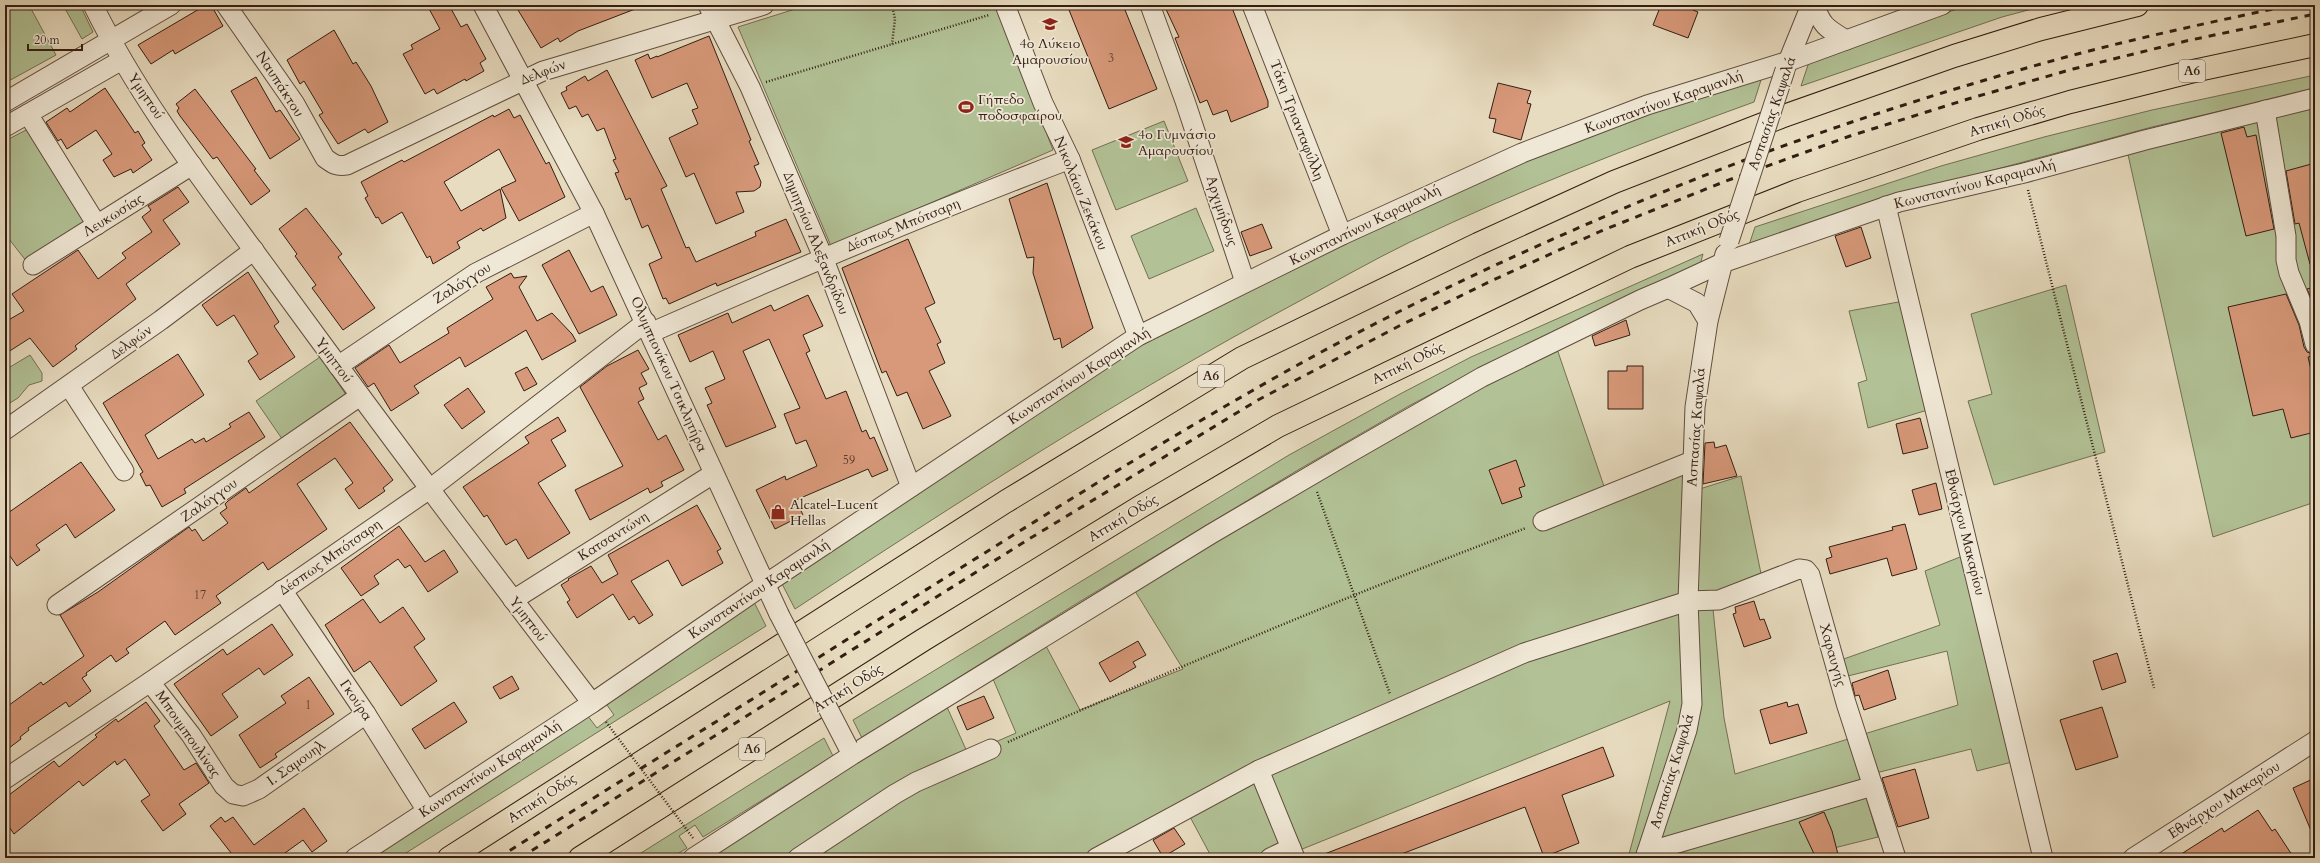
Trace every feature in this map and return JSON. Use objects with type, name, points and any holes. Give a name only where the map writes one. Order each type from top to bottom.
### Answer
[{"type":"highway","name":"Αττική Οδός","points":[[449,858],[1018,494],[1242,358],[1478,244],[1614,182],[1781,117],[1940,61],[2041,29],[2137,5]]},
{"type":"highway","name":"Αττική Οδός","points":[[580,858],[950,624],[1140,507],[1278,426],[1630,257],[1797,191],[1978,129],[2070,102],[2160,79],[2315,45]]},
{"type":"street","name":"Υμηττού","points":[[93,5],[111,42],[122,60],[192,165],[360,396],[592,703]]},
{"type":"street","points":[[5,102],[111,42],[171,5]]},
{"type":"street","name":"Ναυπάκτου","points":[[226,5],[295,104],[325,158],[333,165]]},
{"type":"street","name":"Ολυμπιονίκου Τσικλητήρα","points":[[483,5],[594,213],[648,328],[765,587],[850,751]]},
{"type":"street","name":"Δελφών","points":[[333,165],[347,165],[523,79],[564,63],[711,13],[764,5]]},
{"type":"street","name":"Αρχιμήδους","points":[[1150,5],[1185,101],[1245,282]]},
{"type":"street","name":"Τάκη Τριανταφύλλη","points":[[1252,5],[1342,235]]},
{"type":"street","name":"Ασπασίας Καψαλά","points":[[1646,855],[1687,730],[1692,704],[1688,601],[1694,407],[1708,322],[1722,263],[1787,66],[1810,5]]},
{"type":"street","points":[[1816,5],[1820,20],[1828,30],[1846,40]]},
{"type":"street","name":"Κωνσταντίνου Καραμανλή","points":[[355,858],[592,703],[911,487],[1138,336],[1342,235],[1442,188],[1548,143],[1647,105],[1787,66],[1846,40],[1942,5]]},
{"type":"street","name":"Νικολάου Ζεκάκου","points":[[1006,7],[1044,103],[1070,159],[1138,336]]},
{"type":"street","name":"Δημητρίου Αλεξανδρίδου","points":[[711,13],[750,87],[823,257],[911,487]]},
{"type":"street","points":[[5,127],[122,60]]},
{"type":"street","name":"Κωνσταντίνου Καραμανλή","points":[[701,856],[850,751],[1311,475],[1482,377],[1579,328],[1722,263],[1817,228],[1886,206],[2024,173],[2315,98]]},
{"type":"street","points":[[2265,110],[2286,236],[2286,260],[2289,273],[2309,321],[2315,344]]},
{"type":"street","points":[[28,114],[97,225]]},
{"type":"street","name":"Δέσπως Μπότσαρη","points":[[5,779],[150,682],[431,488],[648,328],[1070,159]]},
{"type":"street","name":"Λευκωσίας","points":[[33,265],[192,165]]},
{"type":"street","name":"Εθνάρχου Μακαρίου","points":[[1886,206],[2043,858]]},
{"type":"street","name":"Ζαλόγγου","points":[[338,366],[476,273],[594,213]]},
{"type":"street","name":"Δελφών","points":[[5,430],[161,320],[254,250]]},
{"type":"street","points":[[1668,288],[1697,303],[1708,322]]},
{"type":"street","points":[[68,386],[124,471]]},
{"type":"street","name":"Ζαλόγγου","points":[[57,605],[360,396]]},
{"type":"street","points":[[1543,521],[1692,462]]},
{"type":"street","name":"Κατσαντώνη","points":[[513,600],[713,474]]},
{"type":"street","name":"Χαραυγής","points":[[1688,601],[1719,600],[1794,570],[1803,569],[1808,572],[1846,703],[1896,858]]},
{"type":"street","name":"Γκούρα","points":[[282,590],[366,714],[427,811]]},
{"type":"street","points":[[1096,858],[1260,770],[1524,654],[1688,601]]},
{"type":"street","name":"Μπουμπουλίνας","points":[[150,682],[191,735],[224,786]]},
{"type":"street","name":"Ι. Σαμουηλ","points":[[224,786],[233,794],[243,796],[259,789],[366,714]]},
{"type":"street","name":"Εθνάρχου Μακαρίου","points":[[2133,858],[2315,741]]},
{"type":"street","points":[[798,858],[895,794],[916,782],[991,749]]},
{"type":"street","points":[[1260,770],[1293,853],[1270,858]]},
{"type":"street","points":[[1646,855],[1873,786]]},
{"type":"path","points":[[892,5],[894,19],[892,44]]},
{"type":"path","points":[[750,87],[892,44],[1006,7]]},
{"type":"path","points":[[2024,173],[2067,351],[2154,688]]},
{"type":"path","points":[[1311,475],[1396,711]]},
{"type":"path","points":[[991,749],[1194,660],[1543,521]]},
{"type":"path","points":[[606,722],[687,830]]},
{"type":"green space","points":[[5,5],[29,5],[56,55],[5,83]]},
{"type":"green space","points":[[63,5],[80,5],[93,32],[82,39]]},
{"type":"green space","points":[[808,5],[997,5],[1053,150],[831,246],[738,27]]},
{"type":"green space","points":[[1968,5],[2047,5],[2002,17],[1801,86],[1809,62]]},
{"type":"green space","points":[[2315,75],[2315,89],[2152,127],[1946,183],[1749,245],[1755,227],[1941,166],[2044,137],[2152,110]]},
{"type":"green space","points":[[1762,77],[1754,102],[1537,185],[1452,222],[1381,257],[1230,339],[1166,375],[1041,451],[795,609],[780,580],[1140,339],[1534,156],[1663,109]]},
{"type":"green space","points":[[2311,101],[2315,120],[2315,502],[2213,537],[2127,150]]},
{"type":"green space","points":[[1164,121],[1188,181],[1116,210],[1092,150]]},
{"type":"green space","points":[[28,129],[87,224],[27,262],[5,234],[5,141]]},
{"type":"green space","points":[[1196,208],[1214,251],[1149,279],[1131,236]]},
{"type":"green space","points":[[1703,254],[1700,265],[1476,370],[1407,407],[1298,470],[1079,602],[862,738],[853,720],[1289,455],[1471,357]]},
{"type":"green space","points":[[2066,285],[2105,452],[1994,485],[1968,401],[1992,394],[1971,314]]},
{"type":"green space","points":[[1904,301],[1931,409],[1868,428],[1858,383],[1867,380],[1849,311]]},
{"type":"green space","points":[[1556,346],[1607,495],[1686,467],[1690,492],[1741,476],[1765,593],[1713,609],[1724,718],[1735,774],[1958,705],[1947,651],[1844,677],[1838,661],[1940,625],[1925,571],[1965,555],[2016,761],[1977,771],[1971,749],[1860,777],[1878,837],[1794,858],[1628,858],[1670,701],[1280,858],[1212,858],[1189,815],[1117,858],[811,858],[803,846],[786,858],[720,858],[715,851],[947,707],[968,754],[1016,733],[993,679],[1046,646],[1080,710],[1183,669],[1135,591],[1262,512]]},
{"type":"green space","points":[[30,355],[42,373],[42,381],[29,385],[18,398],[5,406],[5,370]]},
{"type":"green space","points":[[320,357],[351,402],[287,446],[256,401]]},
{"type":"green space","points":[[752,598],[766,626],[398,858],[359,858],[584,711],[597,728],[614,715],[602,698]]},
{"type":"green space","points":[[824,738],[833,756],[703,837],[695,825],[679,836],[687,848],[671,858],[633,858]]},
{"type":"building","points":[[206,5],[211,5],[223,26],[175,54],[173,50],[151,64],[138,45]]},
{"type":"building","points":[[427,5],[449,5],[461,27],[467,24],[486,59],[480,63],[484,71],[437,94],[434,89],[425,94],[403,54],[413,49],[411,45],[440,29]]},
{"type":"building","points":[[515,5],[643,6],[578,31],[560,42],[558,38],[541,48]]},
{"type":"building","points":[[1067,5],[1123,5],[1157,89],[1109,109]]},
{"type":"building","points":[[1164,5],[1231,5],[1268,101],[1268,107],[1231,122],[1227,110],[1213,115],[1207,100],[1200,103],[1175,38],[1179,37]]},
{"type":"building","points":[[1661,5],[1695,5],[1693,10],[1698,12],[1688,38],[1653,25]]},
{"type":"building","points":[[334,30],[353,64],[356,62],[371,86],[388,122],[368,133],[365,129],[338,144],[319,115],[323,113],[304,81],[300,84],[287,60]]},
{"type":"building","points":[[709,36],[751,140],[749,141],[759,164],[754,166],[761,182],[760,187],[754,191],[736,192],[744,212],[716,224],[694,173],[686,177],[669,138],[698,124],[692,110],[698,108],[687,83],[652,98],[635,60],[648,54],[650,59],[657,57]]},
{"type":"building","points":[[607,70],[667,186],[661,189],[686,248],[689,247],[696,262],[756,236],[755,232],[786,219],[801,252],[717,286],[716,283],[669,304],[666,298],[663,299],[649,264],[662,258],[648,225],[642,228],[630,198],[626,200],[615,173],[619,172],[613,160],[616,159],[604,128],[597,131],[588,114],[582,117],[576,106],[569,109],[561,93],[567,90],[566,87],[585,76],[588,81]]},
{"type":"building","points":[[256,77],[276,112],[280,110],[300,139],[270,159],[231,91]]},
{"type":"building","points":[[1498,83],[1531,91],[1527,103],[1531,104],[1521,140],[1493,132],[1496,119],[1489,118]]},
{"type":"building","points":[[105,88],[135,133],[138,131],[145,143],[142,145],[152,160],[133,173],[131,169],[114,177],[103,160],[112,154],[96,130],[67,149],[61,139],[58,141],[46,122],[67,108],[70,112]]},
{"type":"building","points":[[195,89],[256,169],[254,170],[270,191],[251,205],[217,157],[213,159],[177,111],[179,108],[176,104]]},
{"type":"building","points":[[509,109],[514,118],[520,115],[546,164],[549,162],[565,197],[519,221],[501,188],[516,181],[499,149],[444,182],[461,211],[500,189],[506,218],[483,231],[481,228],[457,242],[460,248],[433,264],[430,256],[427,258],[402,212],[382,224],[378,217],[376,218],[365,198],[368,196],[361,182],[402,160],[404,162],[493,115],[494,117]]},
{"type":"building","points":[[2244,127],[2247,137],[2256,135],[2274,229],[2246,236],[2221,133]]},
{"type":"building","points":[[2315,163],[2315,263],[2310,264],[2299,223],[2295,224],[2286,171]]},
{"type":"building","points":[[1047,183],[1093,328],[1062,348],[1060,338],[1054,340],[1033,273],[1034,257],[1027,258],[1009,199]]},
{"type":"building","points":[[178,187],[189,202],[163,220],[180,244],[126,284],[136,299],[75,346],[77,349],[53,367],[30,338],[5,354],[5,322],[24,311],[12,294],[78,250],[98,279],[126,258],[122,253],[152,232],[142,217],[151,210],[148,206]]},
{"type":"building","points":[[306,208],[342,254],[338,257],[375,308],[343,330],[312,288],[316,285],[295,256],[297,254],[279,229]]},
{"type":"building","points":[[1262,224],[1272,248],[1250,256],[1241,232]]},
{"type":"building","points":[[1861,227],[1871,258],[1846,267],[1835,236]]},
{"type":"building","points":[[908,239],[935,303],[925,308],[941,342],[937,344],[945,363],[929,371],[951,416],[923,429],[907,392],[897,396],[886,371],[882,373],[842,268]]},
{"type":"building","points":[[569,250],[591,292],[603,286],[617,315],[579,334],[542,265]]},
{"type":"building","points":[[248,272],[279,322],[274,326],[295,357],[260,380],[248,361],[258,354],[234,315],[217,326],[202,305]]},
{"type":"building","points":[[511,273],[514,278],[527,276],[519,287],[537,321],[552,313],[572,334],[576,341],[542,360],[526,330],[465,367],[460,357],[414,386],[419,393],[391,411],[374,383],[368,387],[355,368],[389,345],[400,363],[449,333],[447,328],[493,299],[486,287]]},
{"type":"building","points":[[2315,287],[2315,307],[2307,289]]},
{"type":"building","points":[[2286,294],[2299,325],[2304,347],[2307,352],[2315,355],[2308,357],[2315,387],[2315,432],[2291,438],[2283,409],[2253,416],[2228,307]]},
{"type":"building","points":[[808,295],[823,326],[803,335],[810,351],[806,353],[826,399],[846,391],[862,432],[866,430],[870,439],[874,437],[888,470],[872,477],[868,469],[796,500],[803,515],[775,529],[756,490],[785,476],[786,480],[817,466],[806,440],[796,444],[784,414],[800,408],[769,339],[743,351],[776,427],[726,447],[707,405],[712,403],[705,388],[725,379],[713,351],[690,362],[678,335],[728,313],[732,323],[771,305],[774,311]]},
{"type":"building","points":[[1626,320],[1630,335],[1595,346],[1592,336]]},
{"type":"building","points":[[638,350],[649,369],[641,373],[647,384],[639,388],[644,399],[638,402],[658,440],[666,435],[684,470],[661,482],[663,486],[650,493],[648,488],[590,520],[575,490],[623,466],[580,387],[607,366]]},
{"type":"building","points":[[178,354],[204,395],[145,435],[158,459],[192,439],[195,443],[204,438],[206,442],[231,427],[229,424],[249,412],[265,437],[184,489],[186,493],[162,507],[150,485],[146,486],[140,474],[143,472],[103,403]]},
{"type":"building","points":[[1627,366],[1643,366],[1643,409],[1608,409],[1608,371],[1627,371]]},
{"type":"building","points":[[527,367],[537,384],[524,391],[515,373]]},
{"type":"building","points":[[468,388],[485,412],[462,429],[444,405]]},
{"type":"building","points":[[558,417],[566,431],[551,440],[566,466],[538,483],[570,533],[528,559],[516,539],[506,545],[487,515],[484,517],[463,487],[529,443],[525,437]]},
{"type":"building","points":[[1920,418],[1928,448],[1903,454],[1896,424]]},
{"type":"building","points":[[350,422],[393,480],[383,488],[385,491],[359,509],[345,489],[353,483],[335,458],[297,484],[327,529],[268,570],[263,562],[216,596],[221,603],[175,635],[165,621],[126,649],[129,653],[116,662],[111,655],[86,673],[87,675],[82,678],[91,691],[69,707],[66,702],[28,728],[29,730],[20,737],[21,739],[5,751],[5,708],[41,682],[43,685],[84,656],[60,615],[98,592],[189,527],[192,531],[195,529],[203,541],[228,523],[220,513],[227,508],[225,504],[228,501],[246,488],[249,493]]},
{"type":"building","points":[[1714,442],[1715,448],[1726,445],[1737,476],[1703,484],[1705,443]]},
{"type":"building","points":[[1516,460],[1525,486],[1519,488],[1522,497],[1502,504],[1489,470]]},
{"type":"building","points":[[81,462],[115,510],[75,538],[66,524],[36,545],[40,550],[17,566],[5,549],[5,515]]},
{"type":"building","points":[[1936,483],[1942,509],[1919,515],[1912,490]]},
{"type":"building","points":[[697,505],[721,549],[717,551],[723,563],[682,586],[668,560],[631,581],[653,615],[639,624],[634,616],[629,620],[613,594],[577,618],[567,602],[570,600],[561,585],[569,580],[568,579],[591,566],[602,583],[618,574],[608,555]]},
{"type":"building","points":[[1905,524],[1917,569],[1892,576],[1887,558],[1830,574],[1826,559],[1832,557],[1829,547],[1893,530],[1892,527]]},
{"type":"building","points":[[399,526],[425,562],[444,550],[458,572],[428,592],[410,565],[405,568],[398,559],[374,576],[379,584],[361,596],[341,568]]},
{"type":"building","points":[[363,599],[380,623],[403,607],[425,639],[414,647],[437,681],[401,706],[370,661],[354,672],[325,625]]},
{"type":"building","points":[[1754,601],[1760,620],[1764,619],[1771,638],[1744,647],[1733,614],[1736,613],[1735,607]]},
{"type":"building","points":[[272,624],[293,655],[264,675],[259,668],[222,694],[238,717],[211,736],[174,684],[223,649],[227,655]]},
{"type":"building","points":[[1138,641],[1146,655],[1133,662],[1136,667],[1110,682],[1099,663]]},
{"type":"building","points":[[2117,653],[2126,682],[2102,690],[2093,661]]},
{"type":"building","points":[[1888,670],[1896,699],[1864,710],[1859,695],[1855,696],[1852,683]]},
{"type":"building","points":[[512,676],[519,689],[500,699],[493,687]]},
{"type":"building","points":[[309,677],[334,714],[275,754],[277,757],[260,768],[239,735],[286,703],[281,696]]},
{"type":"building","points":[[984,696],[994,718],[967,730],[957,707]]},
{"type":"building","points":[[146,702],[160,721],[154,726],[184,770],[196,763],[209,783],[179,804],[186,814],[163,831],[141,801],[150,795],[125,759],[117,765],[115,761],[83,786],[79,781],[14,834],[5,821],[5,798],[54,761],[59,767],[97,737],[95,735],[116,719],[118,722]]},
{"type":"building","points":[[454,702],[467,722],[425,749],[412,729]]},
{"type":"building","points":[[1787,702],[1788,707],[1798,704],[1807,733],[1770,744],[1760,710]]},
{"type":"building","points":[[2102,707],[2118,757],[2076,770],[2060,720]]},
{"type":"building","points":[[1603,747],[1614,776],[1562,795],[1579,843],[1544,857],[1525,807],[1391,858],[1314,858]]},
{"type":"building","points":[[1915,769],[1929,818],[1898,827],[1882,778]]},
{"type":"building","points":[[2315,778],[2315,840],[2293,788]]},
{"type":"building","points":[[304,808],[327,841],[312,852],[303,840],[278,858],[235,858],[210,826],[221,817],[225,822],[233,817],[254,845]]},
{"type":"building","points":[[2258,810],[2272,831],[2275,829],[2294,858],[2175,858],[2222,828],[2224,832]]},
{"type":"building","points":[[1824,812],[1832,831],[1839,858],[1816,858],[1799,822]]},
{"type":"building","points":[[1174,828],[1185,844],[1163,857],[1153,840]]},
{"type":"railway","points":[[498,858],[1013,535],[1155,448],[1334,345],[1462,281],[1650,197],[1767,152],[1886,111],[2066,57],[2150,36],[2292,5]]},
{"type":"railway","points":[[520,858],[1029,539],[1258,400],[1399,326],[1491,281],[1601,231],[1726,181],[1850,136],[1968,99],[2073,69],[2186,41],[2315,14]]},
{"type":"place","name":"4ο Λύκειο Αμαρουσίου","points":[[1050,24]]},
{"type":"place","name":"Γήπεδο ποδοσφαίρου","points":[[966,107]]},
{"type":"place","name":"4ο Γυμνάσιο Αμαρουσίου","points":[[1126,142]]},
{"type":"place","name":"Alcatel-Lucent Hellas","points":[[778,512]]}]
